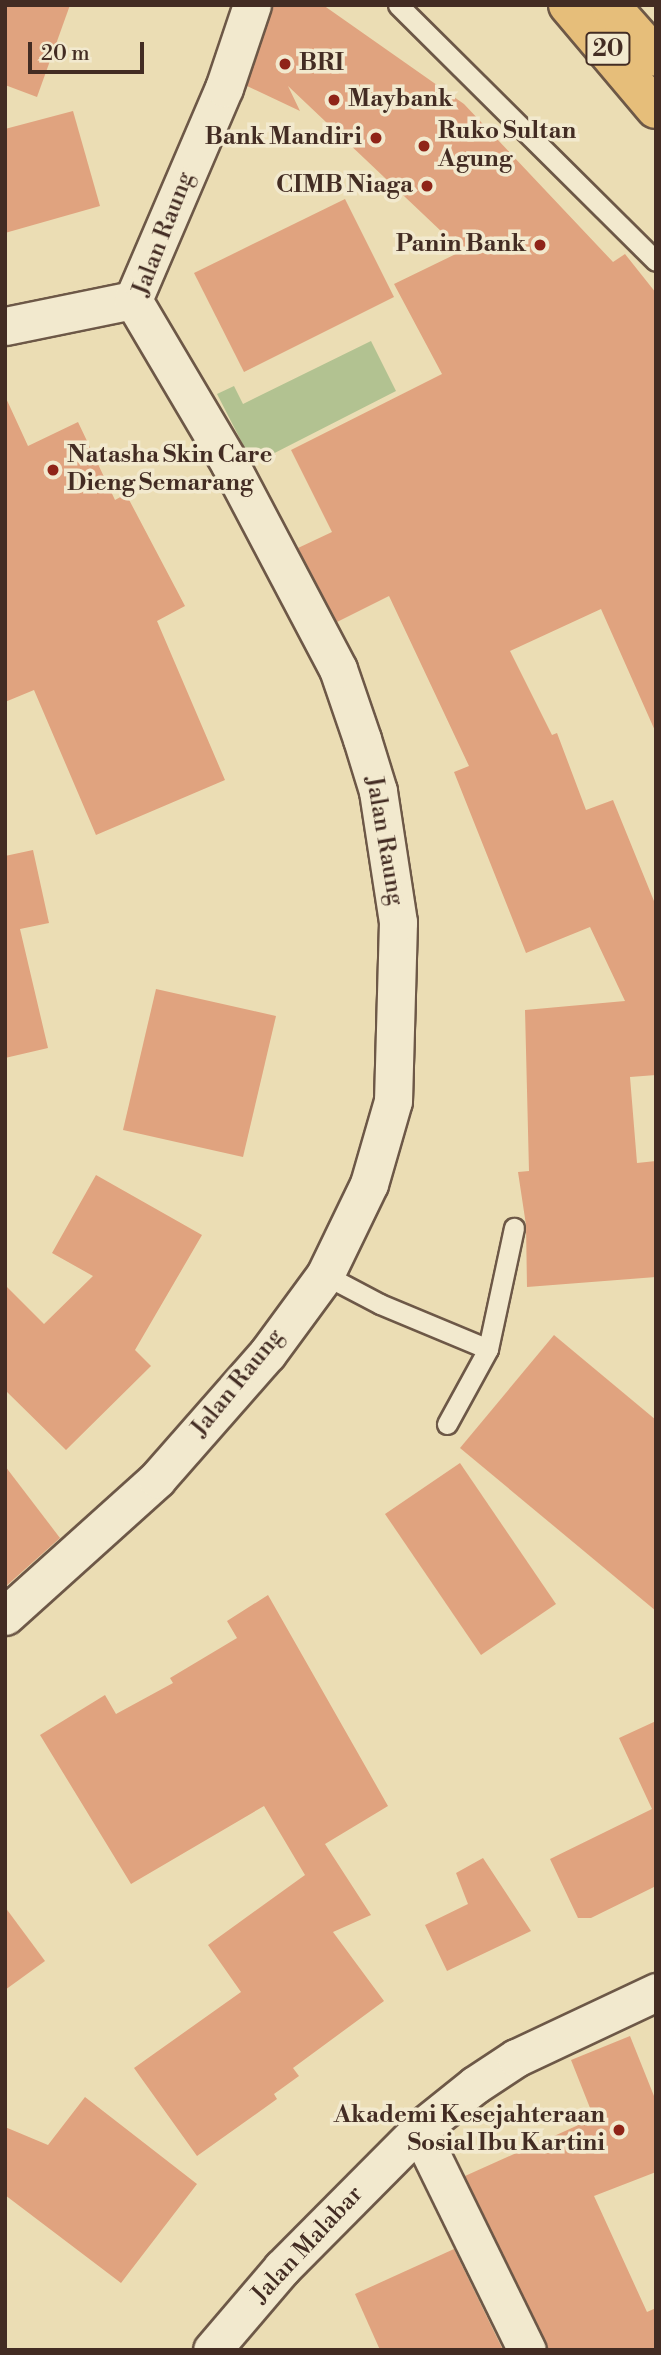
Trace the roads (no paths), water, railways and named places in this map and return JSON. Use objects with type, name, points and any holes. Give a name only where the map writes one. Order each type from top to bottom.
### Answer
[{"type":"highway","name":"20","points":[[568,5],[652,100]]},
{"type":"highway","name":"20","points":[[610,5],[656,57]]},
{"type":"street","name":"Jalan Raung","points":[[5,1616],[157,1479],[267,1354],[325,1275],[369,1184],[393,1101],[398,922],[378,791],[338,670],[230,464],[133,300],[224,88],[252,5]]},
{"type":"street","points":[[5,326],[133,300]]},
{"type":"street","name":"Jalan Malabar","points":[[212,2350],[282,2268],[419,2130],[516,2058],[656,1992]]},
{"type":"street","points":[[419,2130],[527,2350]]},
{"type":"lane","points":[[398,5],[656,261]]},
{"type":"lane","points":[[447,1424],[488,1349],[514,1228]]},
{"type":"lane","points":[[325,1275],[380,1304],[488,1349]]},
{"type":"place","name":"BRI","points":[[285,64]]},
{"type":"place","name":"Maybank","points":[[334,100]]},
{"type":"place","name":"Bank Mandiri","points":[[376,138]]},
{"type":"place","name":"Ruko Sultan Agung","points":[[424,146]]},
{"type":"place","name":"CIMB Niaga","points":[[427,186]]},
{"type":"place","name":"Panin Bank","points":[[540,245]]},
{"type":"place","name":"Natasha Skin Care Dieng Semarang","points":[[53,470]]},
{"type":"place","name":"Akademi Kesejahteraan Sosial Ibu Kartini","points":[[619,2130]]}]
